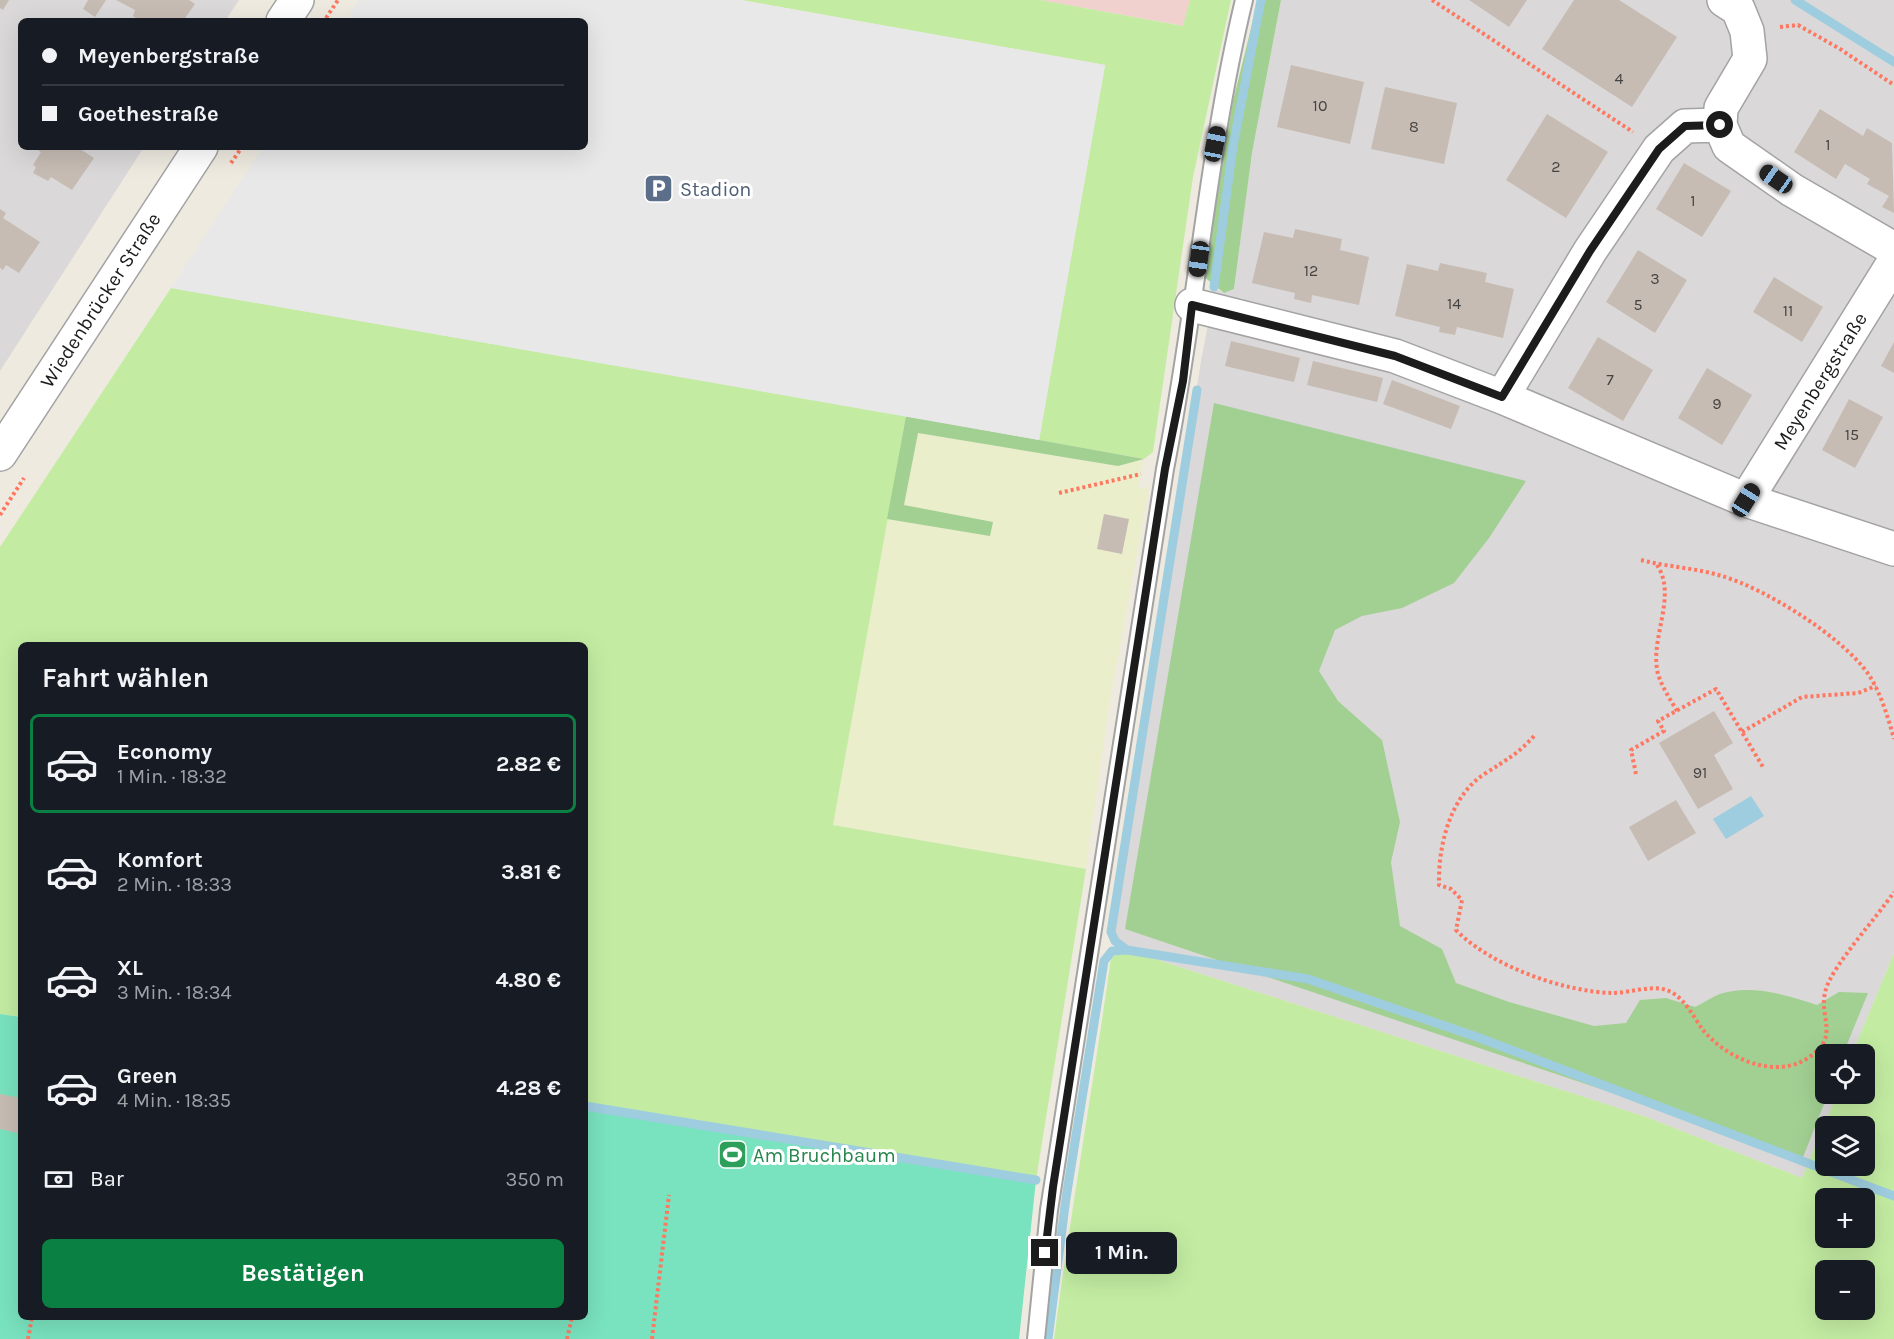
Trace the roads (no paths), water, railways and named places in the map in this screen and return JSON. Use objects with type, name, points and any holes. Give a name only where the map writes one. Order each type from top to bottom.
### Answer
[{"type":"street","points":[[285,18],[297,0]]},
{"type":"street","points":[[1724,0],[1738,9],[1747,31],[1750,59],[1722,108],[1720,125],[1729,146],[1792,190],[1894,249]]},
{"type":"street","points":[[1502,397],[1590,251],[1659,149],[1685,126],[1720,125]]},
{"type":"street","name":"Wiedenbrücker Straße","points":[[0,454],[199,150]]},
{"type":"street","name":"Meyenbergstraße","points":[[1746,500],[1894,262]]},
{"type":"street","points":[[1192,305],[1395,356],[1502,397],[1746,500],[1894,549]]},
{"type":"lane","points":[[1036,1339],[1049,1210],[1165,469],[1183,381],[1215,144],[1244,0]]},
{"type":"water","points":[[1751,796],[1764,816],[1726,839],[1713,819]]},
{"type":"waterway","points":[[1214,287],[1233,146],[1261,0]]},
{"type":"waterway","points":[[1795,0],[1894,62]]},
{"type":"waterway","points":[[1127,950],[1115,941],[1111,932],[1197,390]]},
{"type":"waterway","points":[[1048,1339],[1066,1198],[1104,961],[1112,951],[1127,950],[1308,979],[1477,1037],[1894,1196]]},
{"type":"waterway","points":[[588,1106],[1036,1180]]},
{"type":"place","name":"Stadion","points":[[659,189]]},
{"type":"place","name":"Am Bruchbaum","points":[[732,1155]]}]
